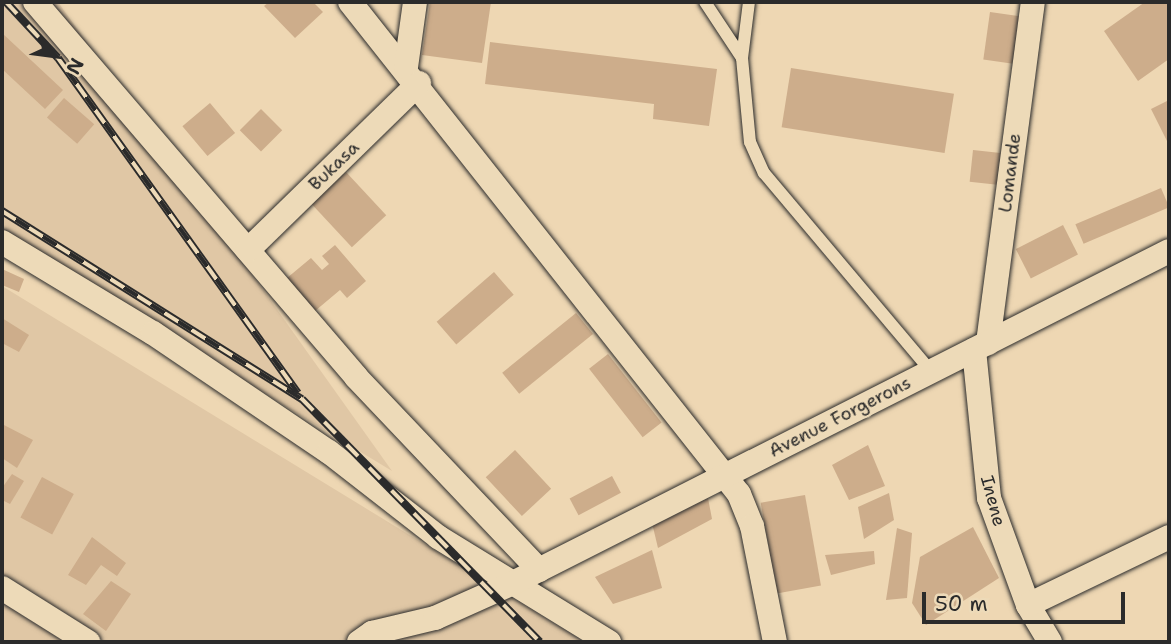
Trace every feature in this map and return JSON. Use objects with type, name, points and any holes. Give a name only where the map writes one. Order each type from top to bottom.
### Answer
[{"type":"street","points":[[35,2],[356,377],[539,570]]},
{"type":"street","points":[[350,2],[412,75],[739,494],[752,526],[775,642]]},
{"type":"street","points":[[412,75],[415,2]]},
{"type":"street","name":"Lomande","points":[[981,347],[1033,2]]},
{"type":"street","name":"Bukasa","points":[[248,250],[412,75]]},
{"type":"street","points":[[2,242],[164,341],[328,452],[438,537],[609,642]]},
{"type":"street","name":"Avenue Forgerons","points":[[359,642],[372,632],[435,618],[511,584],[1169,251]]},
{"type":"street","name":"Inene","points":[[981,347],[989,499],[1028,605],[1050,642]]},
{"type":"street","points":[[1028,605],[1169,537]]},
{"type":"street","points":[[2,588],[88,642]]},
{"type":"street","points":[[421,642],[435,618]]},
{"type":"lane","points":[[705,2],[742,58]]},
{"type":"lane","points":[[749,2],[742,58],[750,142],[764,173],[931,371]]},
{"type":"shaded area","points":[[2,2],[58,2],[392,471],[2,234]]},
{"type":"shaded area","points":[[2,286],[583,641],[585,642],[2,642]]},
{"type":"building","points":[[269,2],[313,2],[323,12],[295,38],[264,6]]},
{"type":"building","points":[[430,2],[491,2],[482,63],[422,55]]},
{"type":"building","points":[[1145,2],[1169,2],[1169,59],[1138,81],[1104,31]]},
{"type":"building","points":[[990,12],[1020,16],[1013,64],[983,60]]},
{"type":"building","points":[[2,33],[63,90],[45,109],[2,69]]},
{"type":"building","points":[[490,42],[717,69],[709,126],[653,119],[654,104],[485,84]]},
{"type":"building","points":[[791,68],[954,94],[945,153],[782,127]]},
{"type":"building","points":[[64,98],[94,124],[77,144],[47,118]]},
{"type":"building","points":[[1169,100],[1169,145],[1151,109]]},
{"type":"building","points":[[210,103],[235,133],[207,156],[182,126]]},
{"type":"building","points":[[261,109],[282,130],[261,151],[240,130]]},
{"type":"building","points":[[973,150],[1003,153],[999,185],[970,182]]},
{"type":"building","points":[[346,172],[386,215],[352,247],[312,204]]},
{"type":"building","points":[[1161,188],[1169,207],[1084,244],[1075,224]]},
{"type":"building","points":[[1063,225],[1078,254],[1031,278],[1016,249]]},
{"type":"building","points":[[335,245],[366,281],[347,298],[340,290],[315,311],[287,278],[311,258],[322,270],[329,264],[322,256]]},
{"type":"building","points":[[2,269],[24,279],[19,292],[2,285]]},
{"type":"building","points":[[494,272],[514,295],[456,345],[437,322]]},
{"type":"building","points":[[576,313],[593,334],[519,394],[502,373]]},
{"type":"building","points":[[2,318],[29,335],[19,352],[2,343]]},
{"type":"building","points":[[608,354],[662,423],[643,437],[589,369]]},
{"type":"building","points":[[2,424],[33,440],[17,468],[2,458]]},
{"type":"building","points":[[868,445],[885,486],[849,500],[832,465]]},
{"type":"building","points":[[515,450],[551,489],[522,516],[486,477]]},
{"type":"building","points":[[12,474],[24,481],[10,504],[2,500],[2,488]]},
{"type":"building","points":[[612,476],[621,493],[579,515],[570,499]]},
{"type":"building","points":[[42,477],[74,494],[52,535],[20,518]]},
{"type":"building","points":[[889,493],[894,520],[864,539],[858,507]]},
{"type":"building","points":[[805,495],[821,586],[777,593],[761,503]]},
{"type":"building","points":[[708,498],[712,519],[658,548],[652,523]]},
{"type":"building","points":[[973,527],[999,578],[926,625],[912,603],[920,557]]},
{"type":"building","points":[[897,528],[912,533],[907,598],[886,600]]},
{"type":"building","points":[[92,537],[126,563],[117,576],[101,565],[86,585],[68,575]]},
{"type":"building","points":[[652,550],[662,588],[613,604],[595,577]]},
{"type":"building","points":[[874,551],[875,564],[831,575],[825,555]]},
{"type":"building","points":[[111,581],[131,594],[106,631],[83,614]]},
{"type":"railway","points":[[6,2],[58,58],[298,393]]},
{"type":"railway","points":[[2,211],[302,399],[540,642]]}]
